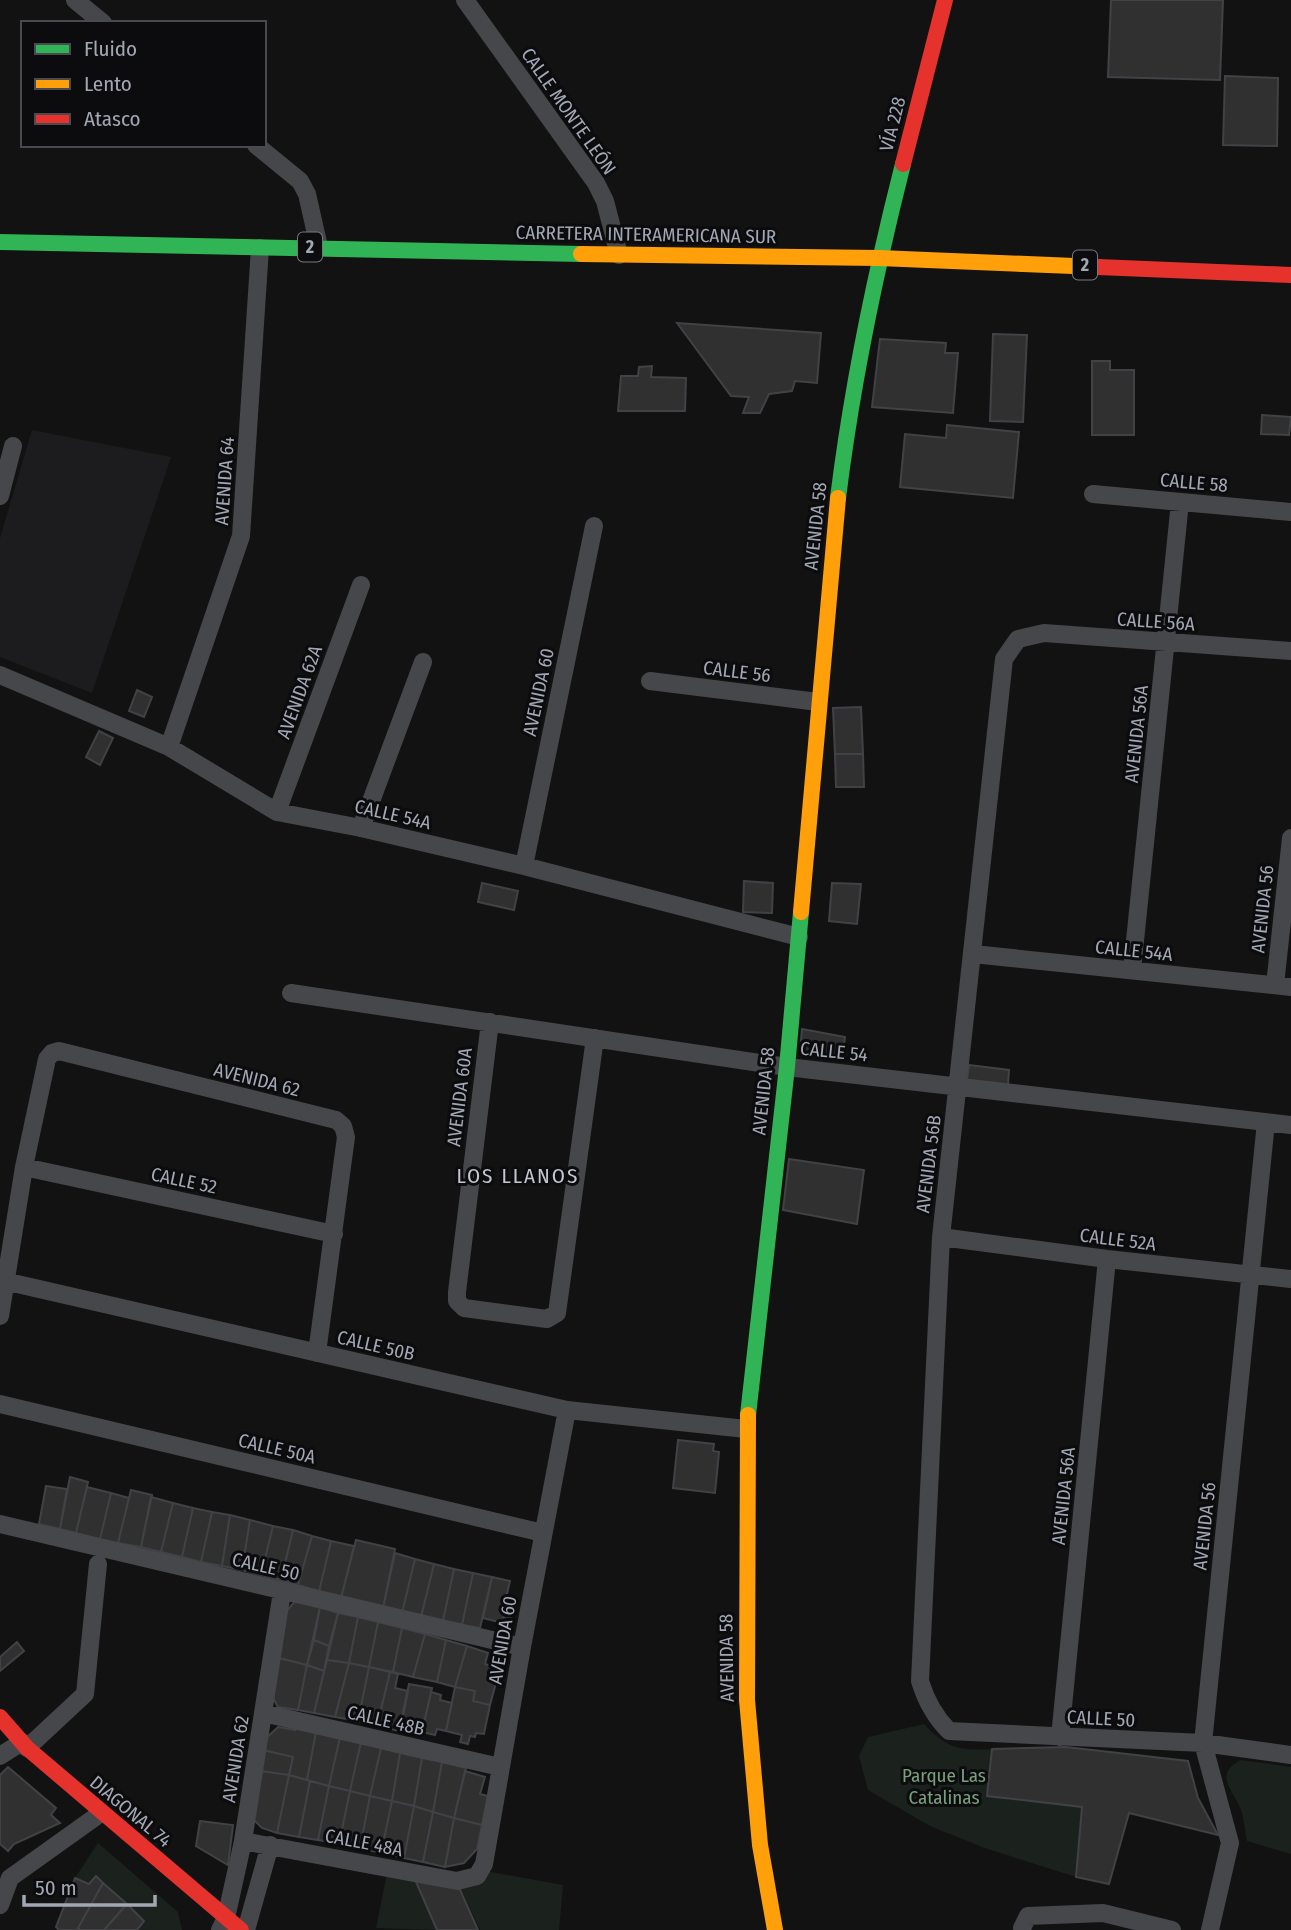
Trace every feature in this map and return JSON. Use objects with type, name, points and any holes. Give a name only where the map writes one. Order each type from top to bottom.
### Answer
[{"type":"main road","name":"VÍA 228","points":[[879,258],[945,0]]},
{"type":"main road","name":"CARRETERA INTERAMERICANA SUR","points":[[0,242],[879,258],[1291,275]]},
{"type":"main road","name":"AVENIDA 58","points":[[775,1930],[760,1845],[747,1700],[746,1429],[787,1067],[835,520],[847,427],[879,258]]},
{"type":"main road","name":"DIAGONAL 74","points":[[3,1724],[223,1924],[243,1930]]},
{"type":"street","points":[[75,0],[101,21]]},
{"type":"street","name":"CALLE MONTE LEÓN","points":[[465,0],[596,183],[605,201],[619,255]]},
{"type":"street","points":[[258,147],[300,181],[307,194],[319,247]]},
{"type":"street","name":"AVENIDA 64","points":[[169,747],[242,536],[260,248]]},
{"type":"street","points":[[0,496],[13,446]]},
{"type":"street","name":"CALLE 58","points":[[1093,494],[1291,512]]},
{"type":"street","name":"AVENIDA 56A","points":[[1132,970],[1180,502]]},
{"type":"street","name":"AVENIDA 60","points":[[524,866],[594,526]]},
{"type":"street","name":"AVENIDA 62A","points":[[276,812],[361,585]]},
{"type":"street","name":"CALLE 56A","points":[[1018,639],[1044,633],[1291,651]]},
{"type":"street","name":"AVENIDA 56B","points":[[926,1699],[920,1681],[941,1237],[1004,659],[1018,639]]},
{"type":"street","points":[[361,828],[423,662]]},
{"type":"street","name":"CALLE 54A","points":[[0,675],[169,747],[276,812],[361,828],[524,866],[799,937]]},
{"type":"street","name":"CALLE 56","points":[[650,681],[818,702]]},
{"type":"street","name":"AVENIDA 56","points":[[1283,986],[1291,838]]},
{"type":"street","name":"CALLE 54A","points":[[973,954],[1283,986]]},
{"type":"street","name":"CALLE 54","points":[[291,993],[787,1067],[1291,1125]]},
{"type":"street","name":"AVENIDA 60A","points":[[490,1023],[457,1301],[464,1308],[547,1319],[557,1313],[595,1038]]},
{"type":"street","name":"AVENIDA 62","points":[[24,1167],[47,1059],[52,1053],[59,1051],[337,1120],[346,1137],[317,1353]]},
{"type":"street","name":"AVENIDA 56","points":[[1210,1930],[1230,1843],[1203,1743],[1266,1122]]},
{"type":"street","points":[[0,1316],[3,1280],[24,1167]]},
{"type":"street","name":"CALLE 52","points":[[24,1167],[334,1234]]},
{"type":"street","name":"CALLE 52A","points":[[941,1237],[1291,1279]]},
{"type":"street","name":"AVENIDA 56A","points":[[1060,1737],[1107,1259]]},
{"type":"street","name":"CALLE 50B","points":[[3,1280],[567,1410],[746,1429]]},
{"type":"street","name":"CALLE 50A","points":[[0,1405],[544,1533]]},
{"type":"street","name":"AVENIDA 60","points":[[477,1876],[484,1864],[567,1410]]},
{"type":"street","name":"CALLE 50","points":[[0,1524],[522,1647]]},
{"type":"street","points":[[0,1756],[24,1745],[85,1694],[98,1564]]},
{"type":"street","name":"AVENIDA 62","points":[[223,1924],[243,1841],[282,1591]]},
{"type":"street","name":"CALLE 50","points":[[926,1699],[936,1718],[949,1731],[1203,1743],[1291,1755]]},
{"type":"street","name":"CALLE 48B","points":[[263,1713],[500,1767]]},
{"type":"street","points":[[0,1905],[10,1878],[101,1813]]},
{"type":"street","name":"CALLE 48A","points":[[243,1841],[457,1881],[477,1876]]},
{"type":"street","points":[[243,1930],[270,1845]]},
{"type":"street","points":[[1021,1928],[1028,1916],[1103,1913],[1172,1930]]},
{"type":"shaded area","points":[[32,430],[171,457],[92,693],[0,657],[0,538]]},
{"type":"green space","name":"Parque Las Catalinas","points":[[924,1724],[954,1746],[992,1749],[987,1796],[1082,1807],[1076,1877],[985,1848],[930,1826],[868,1790],[859,1756],[868,1737]]},
{"type":"green space","points":[[1241,1760],[1291,1767],[1291,1854],[1247,1841],[1240,1807],[1226,1776],[1233,1765]]},
{"type":"green space","points":[[98,1843],[178,1912],[182,1930],[137,1930],[144,1921],[96,1877],[89,1884],[75,1878]]},
{"type":"green space","points":[[388,1868],[412,1873],[437,1930],[376,1928]]},
{"type":"green space","points":[[480,1870],[563,1885],[559,1930],[480,1930],[457,1881]]},
{"type":"building","points":[[1111,0],[1223,0],[1220,80],[1108,77]]},
{"type":"building","points":[[1225,76],[1278,78],[1277,146],[1223,145]]},
{"type":"building","points":[[677,323],[821,333],[817,383],[795,381],[792,391],[769,394],[760,413],[743,413],[749,397],[731,396]]},
{"type":"building","points":[[993,334],[1027,335],[1023,422],[990,421]]},
{"type":"building","points":[[880,339],[946,343],[945,353],[958,353],[953,413],[872,407]]},
{"type":"building","points":[[1092,361],[1110,361],[1110,370],[1134,370],[1134,435],[1092,435]]},
{"type":"building","points":[[652,366],[651,377],[686,378],[685,411],[618,411],[621,376],[638,376],[639,367]]},
{"type":"building","points":[[1262,415],[1291,417],[1289,435],[1261,434]]},
{"type":"building","points":[[947,425],[1019,432],[1013,498],[900,487],[905,434],[946,438]]},
{"type":"building","points":[[137,690],[152,697],[144,717],[129,711]]},
{"type":"building","points":[[861,707],[863,754],[835,754],[833,708]]},
{"type":"building","points":[[99,731],[113,738],[100,765],[86,757]]},
{"type":"building","points":[[835,754],[863,754],[864,787],[836,787]]},
{"type":"building","points":[[744,881],[773,883],[772,913],[743,912]]},
{"type":"building","points":[[482,883],[518,891],[514,910],[478,902]]},
{"type":"building","points":[[832,883],[861,884],[857,924],[829,921]]},
{"type":"building","points":[[802,1029],[845,1037],[842,1059],[800,1052]]},
{"type":"building","points":[[969,1065],[1009,1070],[1008,1085],[967,1080]]},
{"type":"building","points":[[789,1159],[864,1170],[857,1224],[783,1210]]},
{"type":"building","points":[[678,1440],[714,1444],[713,1451],[719,1452],[715,1493],[673,1488]]},
{"type":"building","points":[[70,1477],[88,1482],[76,1533],[60,1529]]},
{"type":"building","points":[[46,1486],[67,1489],[60,1529],[39,1524]]},
{"type":"building","points":[[87,1487],[111,1493],[100,1539],[76,1533]]},
{"type":"building","points":[[131,1490],[152,1495],[141,1547],[118,1543]]},
{"type":"building","points":[[111,1493],[129,1498],[118,1543],[100,1539]]},
{"type":"building","points":[[151,1497],[173,1503],[161,1552],[141,1547]]},
{"type":"building","points":[[173,1503],[193,1508],[182,1557],[161,1552]]},
{"type":"building","points":[[193,1508],[212,1512],[201,1562],[182,1557]]},
{"type":"building","points":[[212,1512],[230,1515],[222,1566],[201,1562]]},
{"type":"building","points":[[230,1515],[250,1520],[242,1570],[222,1566]]},
{"type":"building","points":[[250,1520],[273,1526],[261,1575],[242,1570]]},
{"type":"building","points":[[273,1526],[293,1530],[281,1580],[261,1575]]},
{"type":"building","points":[[293,1530],[312,1536],[298,1585],[281,1580]]},
{"type":"building","points":[[312,1536],[331,1541],[319,1592],[298,1585]]},
{"type":"building","points":[[356,1540],[395,1549],[383,1608],[341,1598]]},
{"type":"building","points":[[331,1541],[354,1546],[341,1598],[319,1592]]},
{"type":"building","points":[[395,1553],[415,1559],[402,1613],[383,1608]]},
{"type":"building","points":[[415,1559],[434,1564],[421,1617],[402,1613]]},
{"type":"building","points":[[434,1564],[454,1569],[443,1621],[421,1617]]},
{"type":"building","points":[[454,1569],[473,1573],[462,1625],[443,1621]]},
{"type":"building","points":[[473,1573],[492,1577],[480,1628],[462,1625]]},
{"type":"building","points":[[492,1577],[510,1581],[506,1598],[515,1603],[511,1618],[504,1616],[503,1623],[483,1618]]},
{"type":"building","points":[[295,1601],[320,1607],[307,1665],[279,1658],[285,1613]]},
{"type":"building","points":[[320,1607],[338,1613],[329,1646],[314,1640]]},
{"type":"building","points":[[338,1613],[358,1617],[349,1663],[327,1660]]},
{"type":"building","points":[[358,1617],[378,1622],[369,1667],[349,1663]]},
{"type":"building","points":[[378,1622],[402,1628],[393,1672],[369,1667]]},
{"type":"building","points":[[402,1628],[425,1634],[413,1677],[393,1672]]},
{"type":"building","points":[[425,1634],[446,1640],[437,1682],[413,1677]]},
{"type":"building","points":[[314,1640],[329,1646],[324,1671],[307,1665]]},
{"type":"building","points":[[446,1640],[467,1646],[455,1687],[437,1682]]},
{"type":"building","points":[[17,1642],[24,1651],[0,1671],[0,1657]]},
{"type":"building","points":[[467,1646],[488,1653],[485,1664],[500,1668],[490,1705],[473,1701],[475,1691],[455,1687]]},
{"type":"building","points":[[279,1658],[307,1665],[298,1710],[278,1707],[271,1694]]},
{"type":"building","points":[[327,1660],[349,1663],[335,1717],[314,1713]]},
{"type":"building","points":[[349,1663],[369,1667],[358,1721],[335,1717]]},
{"type":"building","points":[[307,1665],[324,1671],[314,1713],[298,1710]]},
{"type":"building","points":[[369,1667],[390,1672],[377,1726],[358,1721]]},
{"type":"building","points":[[390,1672],[398,1674],[395,1688],[408,1691],[400,1731],[377,1726]]},
{"type":"building","points":[[409,1684],[432,1688],[422,1732],[400,1726]]},
{"type":"building","points":[[455,1687],[475,1691],[473,1701],[490,1705],[484,1734],[476,1733],[475,1737],[470,1736],[468,1744],[460,1742],[462,1735],[446,1731]]},
{"type":"building","points":[[431,1692],[441,1695],[440,1700],[452,1703],[446,1731],[437,1729],[435,1735],[422,1732]]},
{"type":"building","points":[[278,1727],[295,1730],[295,1727],[316,1732],[307,1780],[289,1775],[293,1757],[263,1750],[265,1739]]},
{"type":"building","points":[[316,1732],[340,1737],[329,1786],[307,1780]]},
{"type":"building","points":[[340,1737],[361,1742],[350,1791],[329,1786]]},
{"type":"building","points":[[361,1742],[381,1748],[370,1796],[350,1791]]},
{"type":"building","points":[[1066,1747],[1188,1761],[1198,1798],[1218,1835],[1129,1813],[1109,1884],[1076,1877],[1082,1807],[987,1796],[992,1749]]},
{"type":"building","points":[[381,1748],[400,1753],[392,1801],[370,1796]]},
{"type":"building","points":[[263,1750],[293,1757],[289,1775],[261,1771]]},
{"type":"building","points":[[400,1753],[422,1758],[414,1806],[392,1801]]},
{"type":"building","points":[[422,1758],[442,1762],[433,1812],[414,1806]]},
{"type":"building","points":[[442,1762],[466,1768],[454,1818],[433,1812]]},
{"type":"building","points":[[8,1767],[56,1808],[51,1815],[60,1823],[14,1844],[8,1851],[0,1844],[0,1775]]},
{"type":"building","points":[[261,1771],[289,1775],[277,1833],[262,1828],[252,1818]]},
{"type":"building","points":[[465,1771],[485,1777],[480,1794],[488,1796],[482,1825],[454,1818]]},
{"type":"building","points":[[289,1775],[310,1781],[299,1837],[277,1833]]},
{"type":"building","points":[[310,1781],[329,1786],[318,1840],[299,1837]]},
{"type":"building","points":[[329,1786],[350,1791],[339,1844],[318,1840]]},
{"type":"building","points":[[350,1791],[370,1796],[360,1848],[339,1844]]},
{"type":"building","points":[[370,1796],[392,1801],[381,1853],[360,1848]]},
{"type":"building","points":[[392,1801],[414,1806],[404,1858],[381,1853]]},
{"type":"building","points":[[414,1806],[433,1812],[423,1862],[404,1858]]},
{"type":"building","points":[[433,1812],[454,1818],[445,1867],[423,1862]]},
{"type":"building","points":[[454,1818],[482,1825],[477,1849],[464,1863],[445,1867]]},
{"type":"building","points":[[200,1821],[233,1825],[228,1865],[196,1846]]},
{"type":"building","points":[[413,1875],[457,1883],[478,1930],[437,1930]]},
{"type":"building","points":[[96,1876],[103,1883],[77,1930],[59,1930],[56,1927],[75,1878],[89,1884]]},
{"type":"building","points":[[103,1883],[127,1904],[104,1930],[80,1930],[78,1928]]},
{"type":"building","points":[[127,1904],[144,1921],[137,1930],[104,1930]]},
{"type":"traffic: fast","points":[[838,498],[865,330],[903,164]]},
{"type":"traffic: fast","points":[[0,242],[581,254]]},
{"type":"traffic: fast","points":[[748,1415],[787,1067],[801,912]]},
{"type":"traffic: slow","points":[[581,254],[879,258],[1098,267]]},
{"type":"traffic: slow","points":[[801,912],[838,498]]},
{"type":"traffic: slow","points":[[748,1415],[747,1700],[760,1845],[775,1930]]},
{"type":"traffic: jam","points":[[903,164],[945,0]]},
{"type":"traffic: jam","points":[[1098,267],[1291,275]]},
{"type":"traffic: jam","points":[[0,1717],[27,1748],[241,1930]]},
{"type":"district","name":"LOS LLANOS","points":[[518,1176]]}]
